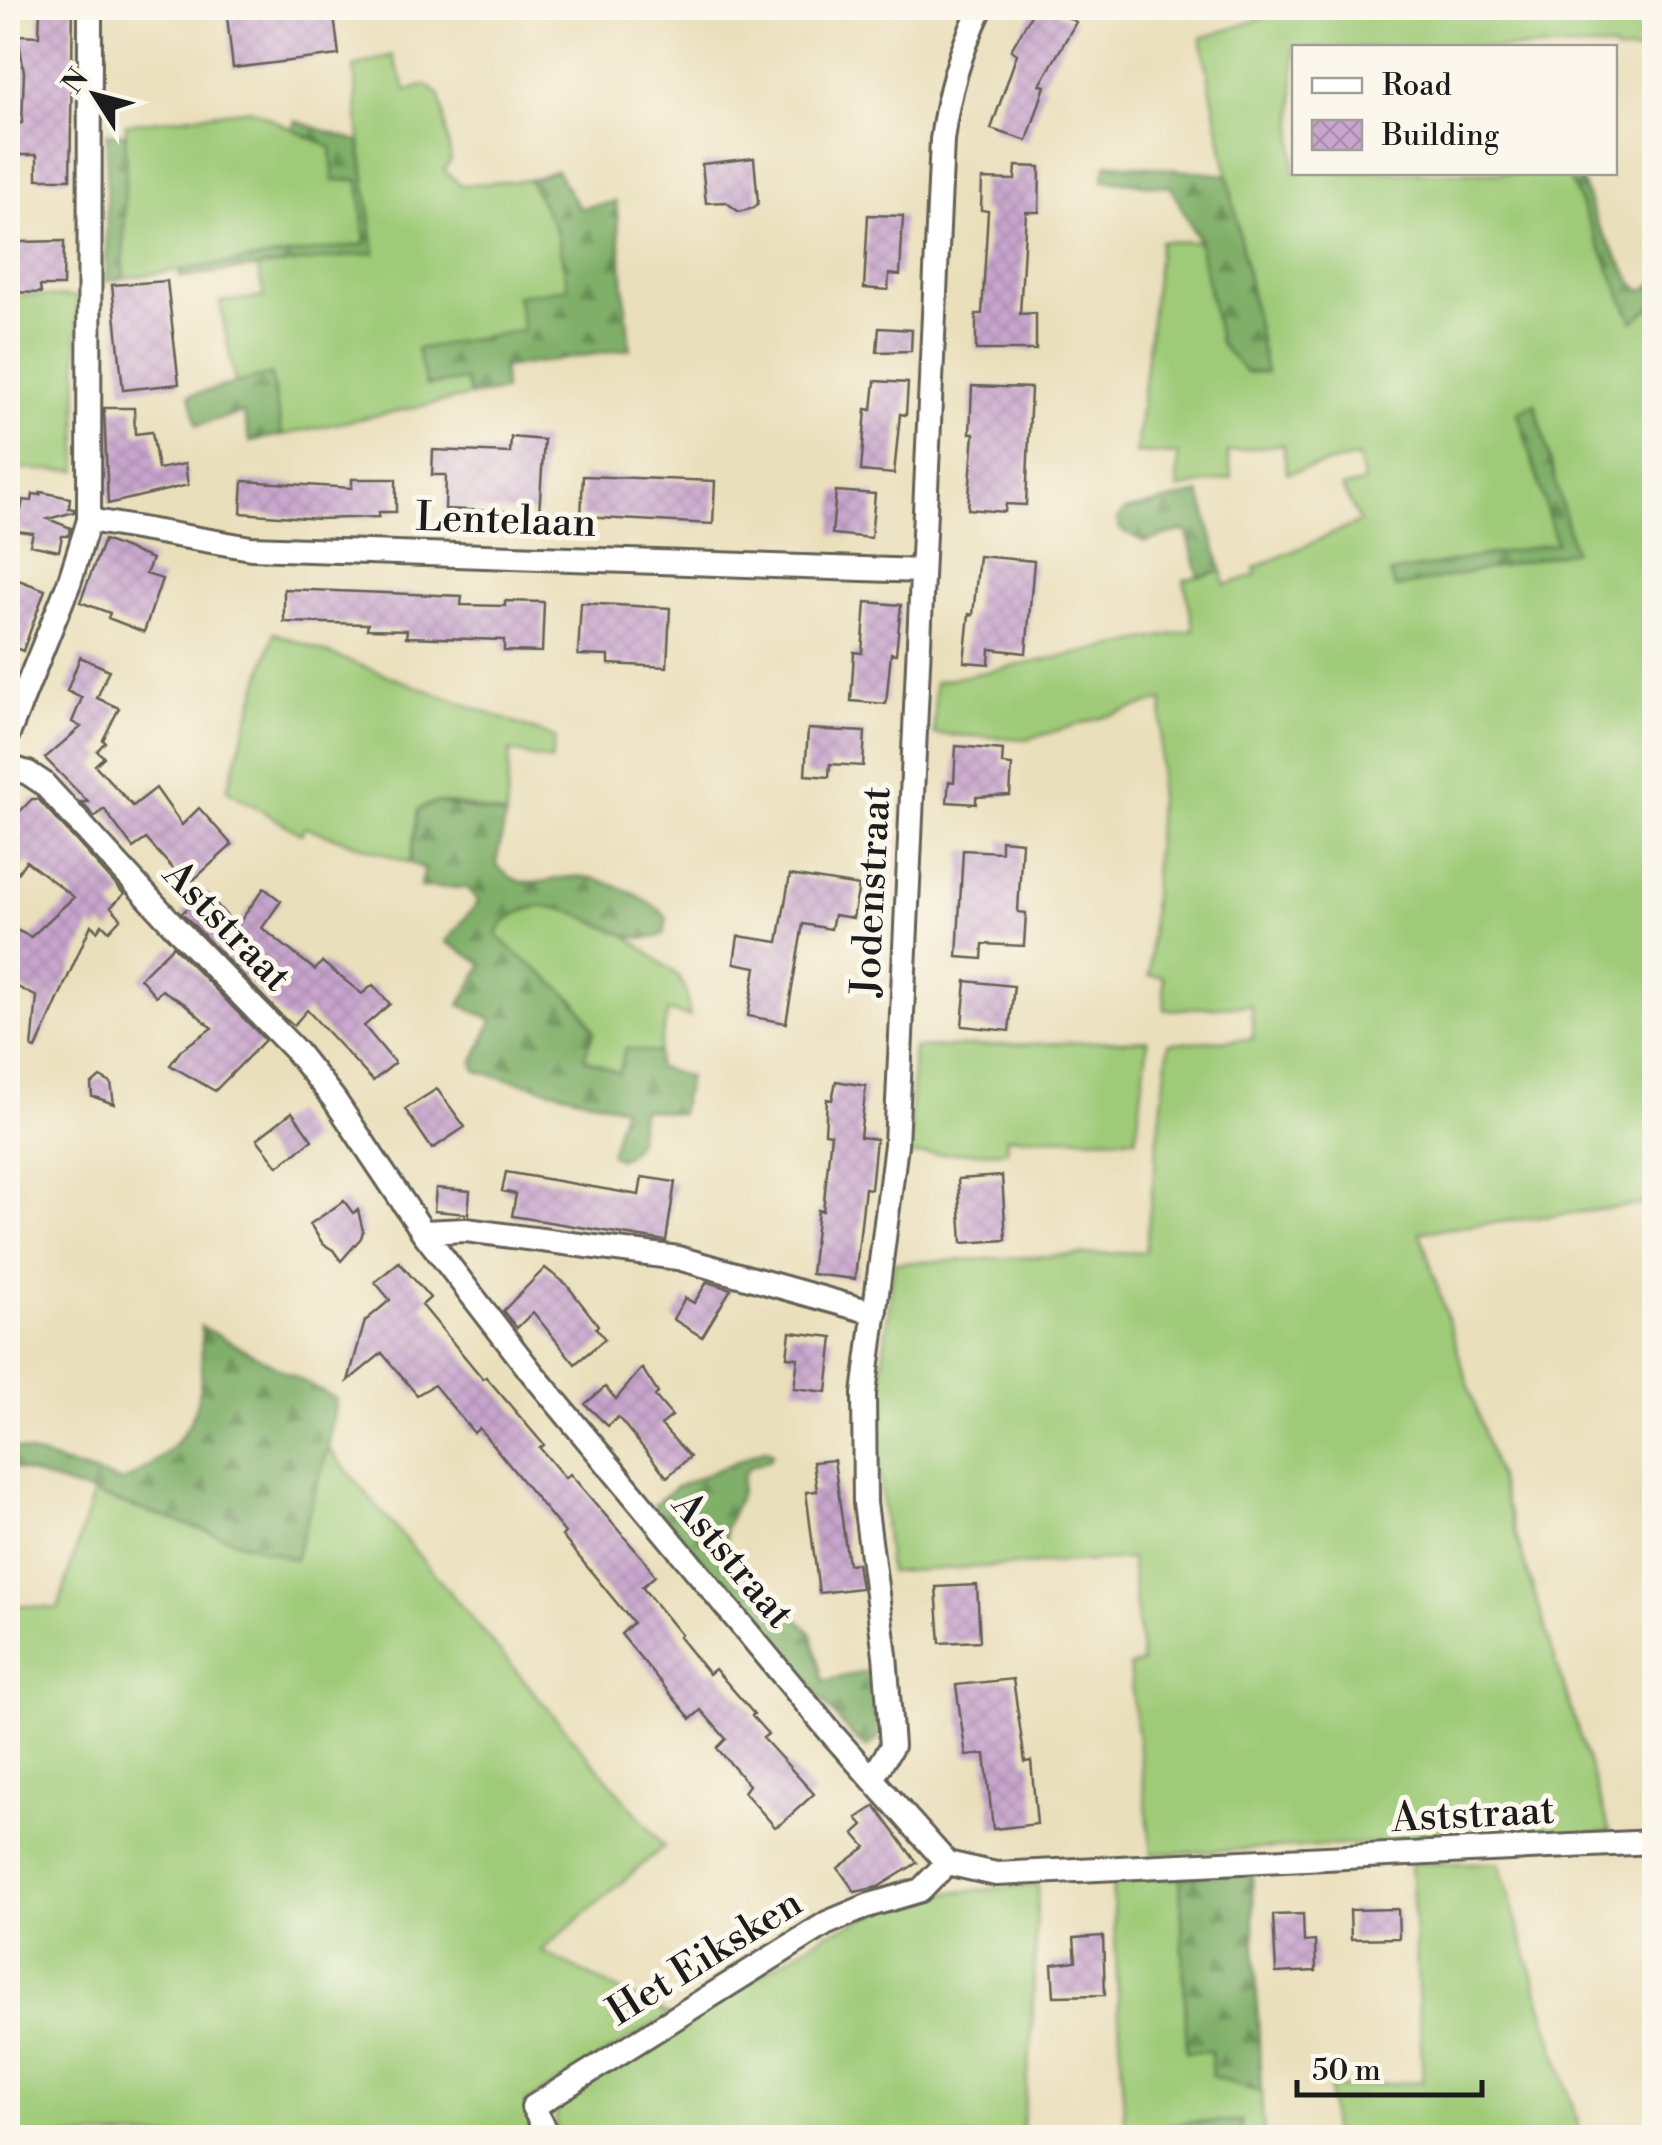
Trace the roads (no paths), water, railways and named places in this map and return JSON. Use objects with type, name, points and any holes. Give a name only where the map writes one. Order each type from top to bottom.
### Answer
[{"type":"street","points":[[8,731],[69,582],[88,520],[90,8]]},
{"type":"street","name":"Jodenstraat","points":[[873,1778],[892,1746],[886,1655],[864,1504],[864,1394],[896,1145],[942,140],[947,98],[963,44],[982,8]]},
{"type":"street","name":"Lentelaan","points":[[88,520],[252,548],[922,571]]},
{"type":"street","name":"Aststraat","points":[[8,766],[28,773],[53,793],[176,929],[295,1050],[334,1098],[423,1232],[643,1510],[947,1863],[996,1874],[1654,1842]]},
{"type":"street","points":[[423,1232],[466,1230],[678,1258],[875,1312]]},
{"type":"street","name":"Het Eiksken","points":[[550,2138],[534,2107],[827,1923],[870,1904],[922,1890],[947,1863]]}]
